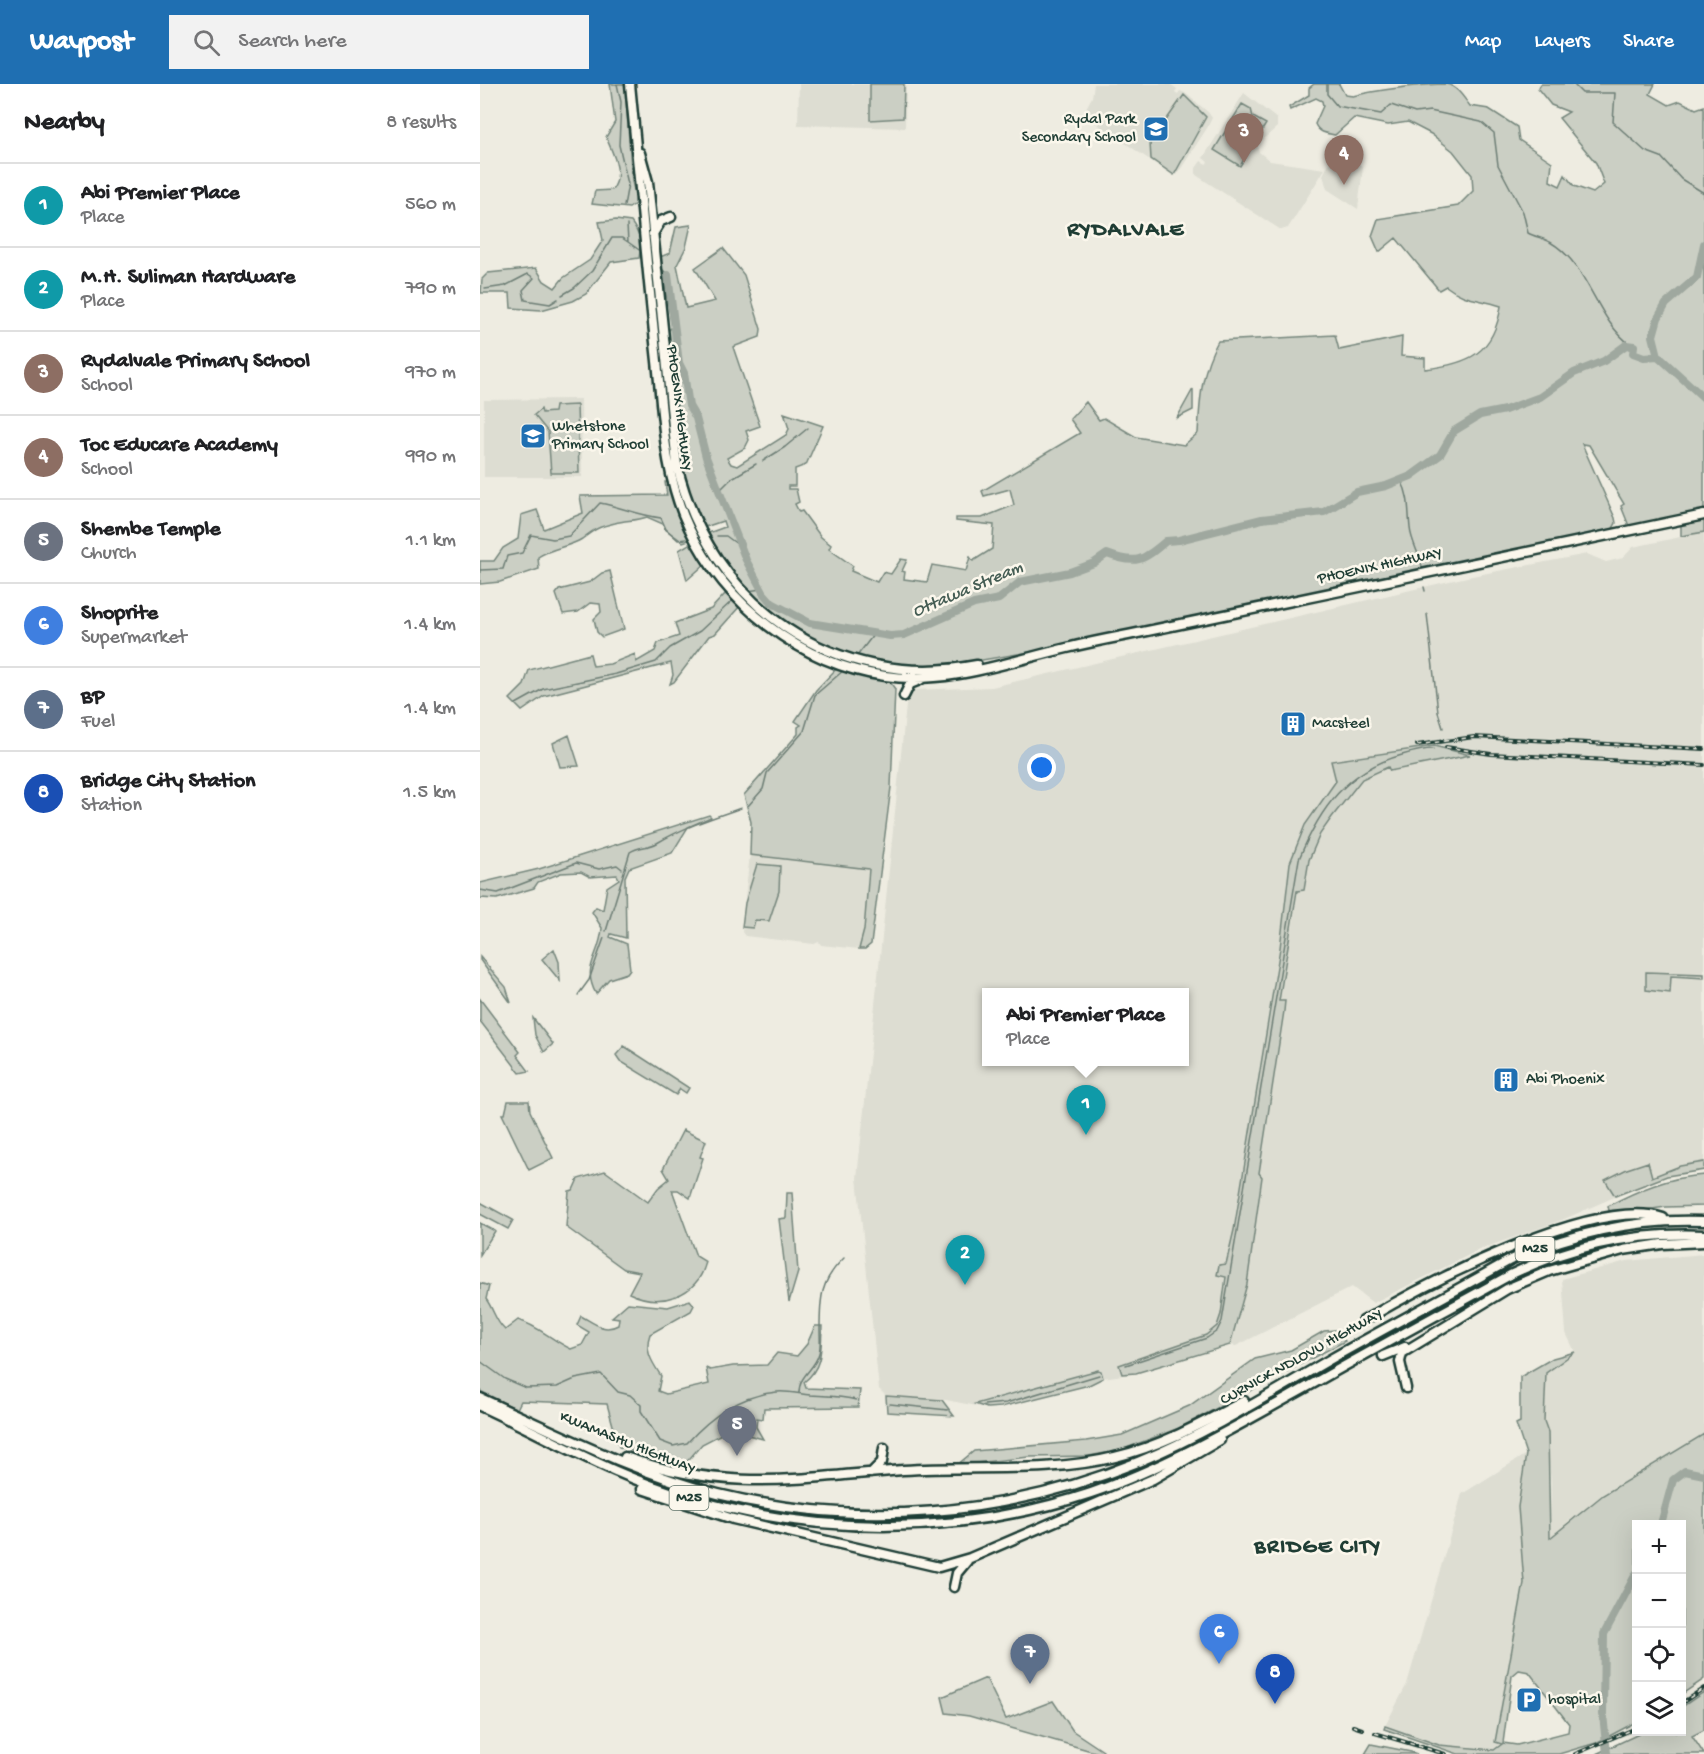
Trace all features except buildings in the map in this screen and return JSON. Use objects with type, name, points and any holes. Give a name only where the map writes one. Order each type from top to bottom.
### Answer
[{"type":"main road","name":"PHOENIX HIGHWAY","points":[[630,84],[669,469],[689,527],[703,554],[725,586],[748,609],[784,638],[813,654],[844,666],[881,676],[975,666],[1704,515]]},
{"type":"main road","name":"PHOENIX HIGHWAY","points":[[636,142],[648,182],[677,465],[687,504],[708,548],[744,594],[786,628],[846,657],[926,679],[972,672],[1062,649]]},
{"type":"main road","points":[[653,236],[658,224],[671,217]]},
{"type":"main road","points":[[904,696],[910,684],[926,679]]},
{"type":"main road","points":[[1363,1321],[1470,1265],[1562,1228],[1639,1215],[1658,1216],[1669,1221]]},
{"type":"main road","name":"CURNICK NDLOVU HIGHWAY","points":[[910,1514],[1027,1497],[1139,1461],[1206,1429],[1510,1260],[1536,1249],[1608,1228],[1669,1221],[1704,1221]]},
{"type":"main road","name":"CURNICK NDLOVU HIGHWAY","points":[[915,1526],[1026,1511],[1089,1493],[1159,1465],[1266,1410],[1512,1274],[1561,1254],[1628,1238],[1704,1235]]},
{"type":"main road","points":[[1406,1388],[1400,1359],[1402,1353],[1507,1289],[1574,1261],[1640,1247],[1704,1242]]},
{"type":"main road","points":[[1383,1356],[1420,1341]]},
{"type":"main road","points":[[565,1436],[644,1463],[714,1479],[783,1482],[870,1473],[1059,1466],[1112,1458],[1140,1450],[1196,1427],[1258,1394],[1313,1370]]},
{"type":"main road","name":"KWAMASHU HIGHWAY","points":[[480,1398],[662,1476],[753,1502],[844,1514],[910,1514]]},
{"type":"main road","name":"KWAMASHU HIGHWAY","points":[[480,1406],[589,1461],[662,1490],[758,1515],[828,1525],[915,1526]]},
{"type":"main road","points":[[589,1461],[612,1475],[665,1498],[733,1519],[932,1566],[948,1565],[970,1558],[1153,1479],[1266,1410]]},
{"type":"main road","points":[[870,1473],[880,1466],[884,1448]]},
{"type":"main road","points":[[954,1587],[957,1573],[970,1558]]},
{"type":"shaded area","points":[[610,84],[625,84],[632,182],[636,197],[635,204],[629,208],[592,204],[595,191],[612,190],[616,184],[616,163],[606,137],[615,122]]},
{"type":"shaded area","points":[[799,84],[906,84],[905,128],[798,125]]},
{"type":"shaded area","points":[[870,84],[904,84],[903,118],[870,120]]},
{"type":"shaded area","name":"Rydal Park Secondary School","points":[[1094,84],[1170,84],[1177,89],[1175,92],[1185,93],[1208,112],[1212,118],[1177,175],[1172,175],[1087,117],[1084,112],[1092,97]]},
{"type":"shaded area","points":[[1314,84],[1339,84],[1345,95],[1353,96],[1414,86],[1450,85],[1470,106],[1489,109],[1517,127],[1519,140],[1552,162],[1550,181],[1560,186],[1565,175],[1574,186],[1593,193],[1604,184],[1596,163],[1559,118],[1569,112],[1551,105],[1538,89],[1541,84],[1655,84],[1650,94],[1669,105],[1680,101],[1696,109],[1704,106],[1704,510],[1629,526],[1621,506],[1624,504],[1589,445],[1582,444],[1615,518],[1616,523],[1612,530],[1070,645],[935,668],[898,667],[834,650],[768,611],[732,576],[706,534],[725,527],[723,521],[702,528],[682,473],[673,398],[674,379],[666,333],[672,327],[660,257],[670,253],[676,227],[691,225],[686,247],[677,265],[686,308],[715,301],[695,268],[723,248],[744,275],[761,329],[760,337],[733,347],[760,426],[746,431],[749,440],[745,448],[727,458],[731,464],[737,466],[786,435],[789,429],[784,413],[823,426],[806,465],[795,469],[795,486],[788,486],[788,489],[796,489],[799,502],[795,504],[799,512],[802,511],[821,537],[831,545],[829,549],[853,566],[851,571],[877,582],[883,572],[891,574],[901,559],[907,560],[902,571],[905,572],[904,579],[927,582],[932,565],[966,571],[970,557],[973,561],[992,549],[994,525],[956,521],[956,518],[982,518],[1014,505],[1010,489],[984,496],[982,491],[1080,433],[1070,419],[1086,402],[1099,420],[1104,418],[1136,437],[1184,445],[1198,433],[1205,374],[1218,341],[1335,335],[1339,350],[1402,337],[1401,356],[1425,358],[1425,369],[1454,364],[1467,359],[1485,345],[1498,322],[1501,306],[1466,297],[1446,286],[1439,290],[1396,238],[1379,252],[1372,236],[1378,219],[1458,206],[1473,191],[1472,175],[1453,151],[1431,134],[1408,122],[1388,125],[1354,118],[1335,135],[1321,131],[1315,124],[1323,106],[1322,101],[1316,98],[1290,110],[1289,107],[1309,95],[1309,88]]},
{"type":"shaded area","points":[[1244,93],[1277,119],[1277,127],[1257,145],[1259,152],[1270,161],[1325,169],[1288,228],[1281,230],[1196,175],[1196,168],[1201,161],[1206,164],[1208,162],[1203,158]]},
{"type":"shaded area","points":[[1184,95],[1206,117],[1174,175],[1151,159],[1150,143]]},
{"type":"shaded area","points":[[1242,104],[1251,109],[1253,117],[1266,124],[1240,166],[1214,150]]},
{"type":"shaded area","points":[[1330,161],[1359,164],[1363,167],[1358,209],[1327,189],[1323,175]]},
{"type":"shaded area","points":[[616,220],[631,222],[634,226],[640,239],[639,258],[611,262],[586,294],[573,301],[541,310],[511,308],[510,293],[481,293],[482,279],[488,273],[536,268],[544,281],[555,288],[563,278],[590,260],[603,240],[599,222]]},
{"type":"shaded area","points":[[1193,389],[1193,410],[1177,418]]},
{"type":"shaded area","name":"Whetstone Primary School","points":[[581,399],[582,477],[484,477],[484,400]]},
{"type":"shaded area","points":[[577,405],[579,473],[551,473],[548,432],[534,415],[541,409],[542,413],[554,412],[555,406]]},
{"type":"shaded area","points":[[665,482],[669,482],[692,539],[683,542],[665,529],[663,524],[647,517],[619,522],[601,527],[577,542],[543,554],[538,557],[539,569],[500,582],[480,584],[480,561],[494,561],[503,548],[518,539],[521,515],[537,510],[544,529],[583,513],[580,496],[667,495]]},
{"type":"shaded area","points":[[1704,520],[1704,532],[1681,536],[1681,525]]},
{"type":"shaded area","points":[[1704,532],[1704,1170],[1682,1172],[1651,1181],[1562,1220],[1481,1249],[1373,1303],[1352,1287],[1236,1346],[1230,1345],[1136,1373],[1103,1378],[1089,1385],[987,1408],[946,1400],[886,1396],[879,1389],[857,1178],[907,696],[911,690],[992,687],[1467,577],[1587,554],[1606,562],[1623,558],[1633,547]]},
{"type":"shaded area","points":[[689,544],[695,546],[705,564],[687,580],[679,550]]},
{"type":"shaded area","points":[[610,571],[624,629],[602,637],[597,632],[594,619],[601,612],[600,604],[590,603],[578,612],[563,614],[556,594],[559,590],[590,582],[602,573]]},
{"type":"shaded area","points":[[725,594],[740,606],[715,634],[709,636],[674,682],[670,684],[673,675],[671,663],[544,696],[522,711],[510,699],[524,685],[529,670],[590,654],[593,666],[610,664],[635,654],[636,662],[655,651],[658,643],[679,636],[675,623],[711,609]]},
{"type":"shaded area","points":[[837,668],[890,682],[895,689],[891,787],[871,944],[865,949],[859,949],[864,930],[869,869],[750,855],[751,822],[744,795],[798,734],[798,727],[801,725],[795,721],[816,690]]},
{"type":"shaded area","points":[[569,735],[579,766],[560,767],[553,743]]},
{"type":"shaded area","points":[[1434,746],[1470,755],[1390,771],[1388,767],[1362,779],[1320,834],[1309,860],[1304,890],[1297,891],[1279,1001],[1285,1001],[1284,1011],[1259,1173],[1262,1177],[1247,1284],[1230,1345],[1136,1373],[1122,1374],[1119,1365],[1206,1335],[1217,1326],[1226,1277],[1217,1275],[1219,1265],[1226,1264],[1234,1230],[1280,948],[1290,863],[1305,825],[1336,781],[1331,761]]},
{"type":"shaded area","points":[[709,815],[711,817],[688,827],[672,853],[629,868],[625,877],[626,938],[611,934],[610,937],[627,944],[630,969],[627,973],[609,979],[596,994],[590,976],[602,928],[592,912],[596,907],[603,910],[607,887],[619,879],[617,875],[590,877],[581,872],[561,873],[538,882],[534,888],[497,899],[480,898],[480,883],[539,869]]},
{"type":"shaded area","points":[[750,855],[869,869],[864,930],[859,949],[821,945],[819,942],[814,944],[745,936],[742,932]]},
{"type":"shaded area","points":[[757,864],[780,866],[779,891],[769,921],[755,920],[753,928],[742,927],[745,903]]},
{"type":"shaded area","points":[[554,949],[559,962],[560,981],[542,959]]},
{"type":"shaded area","points":[[480,957],[506,987],[511,1003],[480,960]]},
{"type":"shaded area","points":[[1646,972],[1704,974],[1704,978],[1671,976],[1670,993],[1646,990]]},
{"type":"shaded area","points":[[480,999],[520,1052],[517,1055],[529,1071],[520,1073],[480,1021]]},
{"type":"shaded area","points":[[533,1018],[553,1044],[544,1052],[535,1035]]},
{"type":"shaded area","points":[[624,1046],[689,1088],[686,1093],[680,1089],[676,1095],[620,1061],[616,1055]]},
{"type":"shaded area","points":[[508,1101],[529,1101],[530,1111],[553,1158],[529,1170],[502,1114],[505,1114]]},
{"type":"shaded area","points":[[683,1130],[706,1141],[700,1157],[703,1158],[690,1198],[678,1190],[672,1190],[696,1256],[706,1262],[695,1284],[686,1291],[665,1299],[641,1297],[629,1293],[640,1272],[624,1269],[566,1227],[569,1191],[573,1190],[578,1179],[605,1171],[648,1202],[658,1188],[669,1179],[663,1169]]},
{"type":"shaded area","points":[[1648,1162],[1652,1177],[1680,1166],[1704,1162],[1704,1170],[1667,1176],[1615,1196],[1605,1180]]},
{"type":"shaded area","points":[[1704,1175],[1704,1206],[1666,1207],[1610,1215],[1608,1206],[1642,1190],[1678,1178]]},
{"type":"shaded area","points":[[787,1193],[792,1193],[798,1272],[789,1302],[779,1219],[786,1218]]},
{"type":"shaded area","points":[[480,1202],[513,1220],[508,1229],[480,1214]]},
{"type":"shaded area","points":[[480,1223],[495,1231],[480,1255]]},
{"type":"shaded area","points":[[1704,1254],[1704,1434],[1570,1520],[1550,1538],[1551,1481],[1544,1421],[1546,1373],[1575,1352],[1566,1333],[1562,1279],[1626,1261]]},
{"type":"shaded area","points":[[480,1283],[489,1286],[486,1299],[505,1330],[518,1320],[571,1349],[582,1345],[589,1332],[577,1325],[581,1316],[599,1326],[608,1328],[618,1325],[619,1318],[612,1317],[628,1303],[668,1307],[690,1300],[694,1305],[691,1311],[650,1334],[648,1340],[650,1356],[661,1376],[658,1391],[666,1394],[709,1384],[706,1368],[710,1370],[733,1366],[767,1365],[777,1353],[797,1356],[807,1344],[815,1326],[822,1326],[820,1357],[815,1370],[804,1382],[806,1388],[860,1390],[858,1407],[764,1408],[763,1419],[757,1418],[756,1427],[763,1439],[729,1430],[702,1444],[685,1464],[662,1461],[619,1447],[607,1404],[521,1401],[517,1409],[480,1391]]},
{"type":"shaded area","points":[[1335,1330],[1345,1341],[1179,1428],[1121,1450],[1089,1456],[1029,1457],[957,1465],[974,1451],[1086,1441],[1122,1435],[1189,1406],[1255,1359],[1291,1350],[1324,1331]]},
{"type":"shaded area","points":[[1575,1352],[1546,1373],[1544,1421],[1548,1432],[1550,1538],[1603,1495],[1704,1434],[1704,1679],[1686,1691],[1686,1520],[1632,1520],[1632,1724],[1596,1743],[1559,1754],[1458,1754],[1384,1729],[1385,1726],[1439,1745],[1494,1750],[1502,1744],[1495,1742],[1524,1583],[1518,1507],[1526,1454],[1516,1424],[1520,1422],[1520,1377],[1553,1358]],"holes":[[[1519,1670],[1529,1672],[1569,1724],[1568,1732],[1517,1745],[1503,1743],[1512,1676]]]},
{"type":"shaded area","points":[[1101,1371],[1103,1378],[1089,1385],[1001,1407],[987,1408],[975,1404]]},
{"type":"shaded area","points":[[886,1396],[942,1400],[954,1416],[887,1412]]},
{"type":"shaded area","points":[[1526,1454],[1518,1507],[1524,1583],[1495,1741],[1502,1743],[1494,1750],[1439,1745],[1385,1726],[1407,1684],[1462,1494]]},
{"type":"shaded area","points":[[986,1678],[1006,1719],[1053,1701],[1073,1731],[1103,1751],[1102,1754],[969,1716],[946,1713],[942,1697]]},
{"type":"shaded area","points":[[1704,1692],[1704,1730],[1692,1736],[1704,1754],[1596,1754],[1634,1736],[1686,1736],[1686,1704]]},
{"type":"shaded area","points":[[1371,1744],[1411,1752],[1417,1754],[1365,1754]]},
{"type":"waterway","name":"Ottawa Stream","points":[[617,84],[621,102],[619,145],[628,184],[624,206]]},
{"type":"waterway","points":[[1327,84],[1327,94],[1337,106],[1381,114],[1391,105],[1415,113],[1430,111],[1481,122],[1494,133],[1498,165],[1523,212],[1528,233],[1548,241],[1563,252],[1583,277],[1609,321],[1631,345]]},
{"type":"waterway","points":[[1573,84],[1582,93],[1615,93],[1613,122],[1645,151],[1661,157],[1681,179],[1704,193]]},
{"type":"waterway","name":"Ottawa Stream","points":[[627,225],[628,242],[642,252]]},
{"type":"waterway","points":[[562,295],[574,288],[592,271],[612,238],[622,238],[628,242]]},
{"type":"waterway","points":[[1658,356],[1653,336],[1658,318],[1666,304],[1697,277],[1704,244]]},
{"type":"waterway","name":"Ottawa Stream","points":[[661,268],[668,275]]},
{"type":"waterway","points":[[485,289],[505,286],[528,274],[534,278],[523,290],[525,300],[550,304],[558,299]]},
{"type":"waterway","name":"Ottawa Stream","points":[[668,275],[679,363],[684,373],[689,406],[696,418],[706,457],[746,560],[764,594],[772,603],[810,623],[890,636],[904,635],[974,604],[999,599],[1020,582],[1070,572],[1094,563],[1107,554],[1125,559],[1139,559],[1166,541],[1179,540],[1262,519],[1324,512],[1357,492],[1386,486],[1411,476],[1440,455],[1454,431],[1480,415],[1505,410],[1540,397],[1574,373],[1604,361],[1626,345],[1634,346],[1633,353],[1644,357],[1658,356],[1704,398]]},
{"type":"waterway","points":[[763,461],[808,428]]},
{"type":"waterway","points":[[719,491],[732,478],[756,464]]},
{"type":"waterway","points":[[1401,480],[1407,498],[1411,533],[1422,566]]},
{"type":"waterway","points":[[480,570],[503,569],[507,556],[522,553],[531,535],[553,539],[569,536],[600,503],[661,518],[666,529],[678,540],[686,539]]},
{"type":"waterway","points":[[717,536],[726,536],[741,547]]},
{"type":"waterway","points":[[1424,587],[1425,591]]},
{"type":"waterway","points":[[748,591],[761,589]]},
{"type":"waterway","points":[[516,704],[543,689],[616,674],[656,662],[670,648],[700,631],[733,600]]},
{"type":"waterway","points":[[1427,614],[1438,712],[1443,728]]},
{"type":"waterway","points":[[857,656],[874,634]]},
{"type":"waterway","points":[[748,806],[763,789],[767,773],[804,731],[815,695],[844,670]]},
{"type":"waterway","points":[[1126,1365],[1207,1338],[1217,1331],[1222,1321],[1299,859],[1307,841],[1326,808],[1351,781],[1366,770],[1413,752],[1433,749]]},
{"type":"waterway","points":[[606,931],[630,852],[654,845],[677,832],[741,808]]},
{"type":"waterway","points":[[480,890],[498,893],[576,863],[599,869],[617,865],[622,869]]},
{"type":"waterway","points":[[578,995],[589,980],[604,938]]},
{"type":"waterway","points":[[799,1393],[804,1376],[814,1364],[819,1353],[820,1309],[823,1291],[830,1275],[844,1258]]},
{"type":"waterway","points":[[480,1361],[505,1379],[526,1388],[557,1387],[575,1379],[601,1374],[618,1392],[630,1395],[641,1405],[641,1411],[660,1441],[673,1446],[687,1443],[706,1424],[728,1408],[751,1397],[785,1392],[856,1400]]},
{"type":"waterway","points":[[984,1405],[1006,1403],[1099,1375]]},
{"type":"waterway","points":[[890,1404],[948,1410]]},
{"type":"waterway","points":[[1662,1520],[1673,1480],[1685,1471],[1704,1475]]},
{"type":"waterway","points":[[1607,1754],[1603,1714],[1604,1634],[1632,1582]]},
{"type":"railway","points":[[1417,745],[1474,737],[1704,749]]},
{"type":"railway","points":[[1446,747],[1491,754],[1704,765]]},
{"type":"railway","points":[[1686,1700],[1704,1688]]},
{"type":"railway","points":[[1353,1726],[1362,1729]]},
{"type":"railway","points":[[1575,1754],[1632,1730]]},
{"type":"railway","points":[[1375,1733],[1445,1754]]},
{"type":"place","name":"Rydal Park Secondary School","points":[[1156,129]]},
{"type":"place","name":"Rydalvale Primary School","points":[[1244,163]]},
{"type":"place","name":"Toc Educare Academy","points":[[1344,185]]},
{"type":"place","name":"Whetstone Primary School","points":[[533,436]]},
{"type":"place","name":"Macsteel","points":[[1293,724]]},
{"type":"place","name":"Abi Phoenix","points":[[1506,1080]]},
{"type":"place","name":"Abi Premier Place","points":[[1086,1135]]},
{"type":"place","name":"M.H. Suliman Hardware","points":[[965,1285]]},
{"type":"place","name":"Shembe Temple","points":[[737,1456]]},
{"type":"place","name":"Shoprite","points":[[1219,1664]]},
{"type":"place","name":"BP","points":[[1030,1684]]},
{"type":"place","name":"hospital","points":[[1529,1700]]},
{"type":"place","name":"Bridge City Station","points":[[1275,1704]]},
{"type":"district","name":"RYDALVALE","points":[[1126,231]]},
{"type":"district","name":"BRIDGE CITY","points":[[1318,1548]]}]
